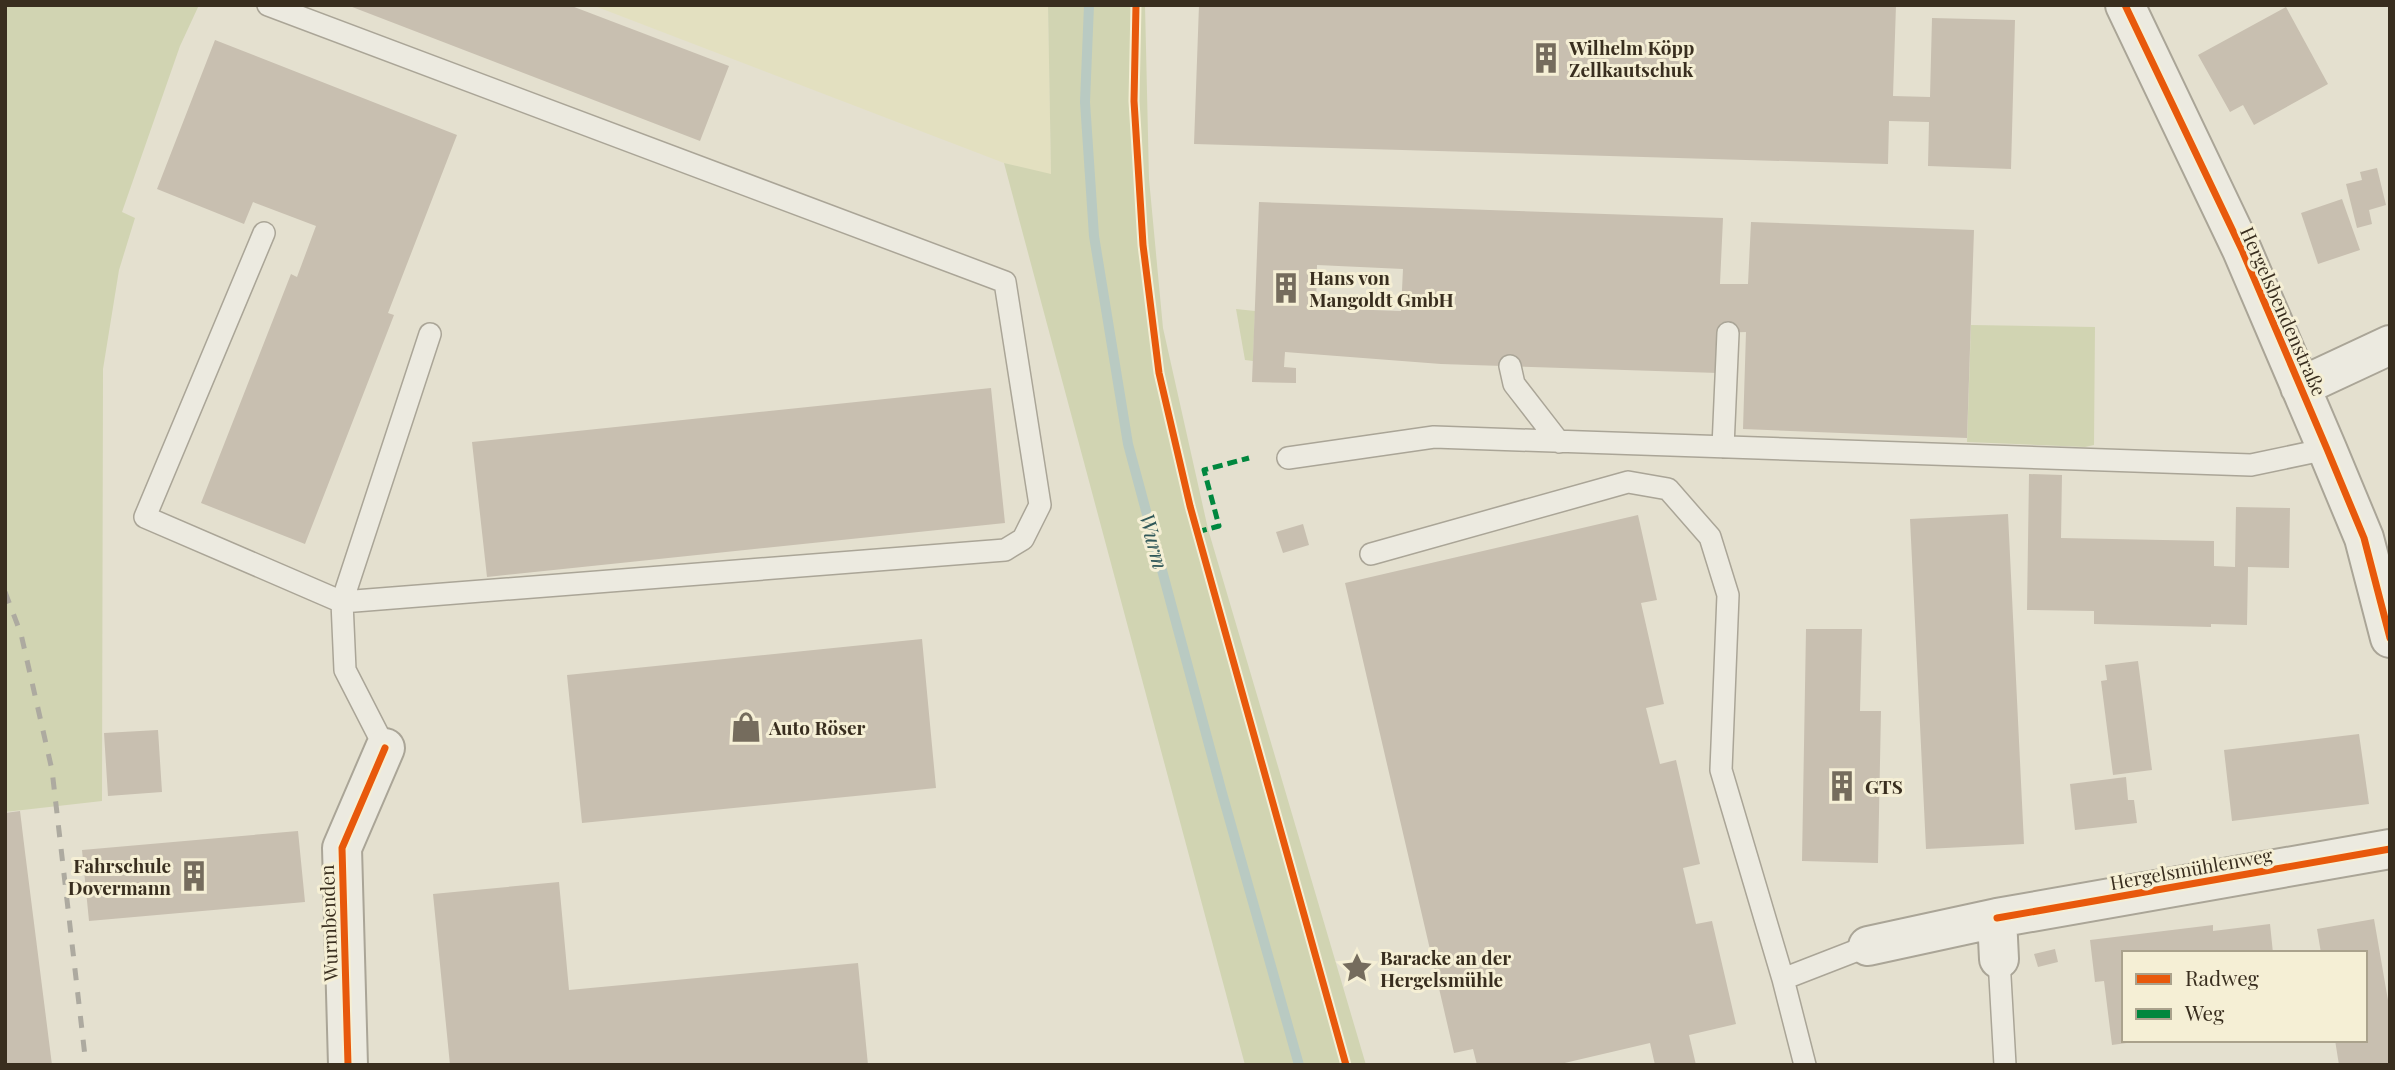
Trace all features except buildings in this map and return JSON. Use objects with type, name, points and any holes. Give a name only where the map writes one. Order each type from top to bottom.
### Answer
[{"type":"street","name":"Hergelsbendenstraße","points":[[2125,5],[2242,250],[2328,449],[2364,538],[2390,638]]},
{"type":"street","points":[[2301,387],[2390,345]]},
{"type":"street","name":"Wurmbenden","points":[[348,1065],[342,848],[385,748]]},
{"type":"street","name":"Hergelsmühlenweg","points":[[1868,946],[1997,918],[2390,849]]},
{"type":"street","points":[[1997,918],[1999,959]]},
{"type":"lane","points":[[264,233],[145,517],[342,602],[1005,550],[1023,539],[1040,505],[1005,282],[268,5]]},
{"type":"lane","points":[[1723,447],[1728,332]]},
{"type":"lane","points":[[385,748],[345,670],[342,602],[430,334]]},
{"type":"lane","points":[[1510,366],[1514,384],[1559,442]]},
{"type":"lane","points":[[1288,458],[1434,437],[2251,465],[2328,449]]},
{"type":"lane","points":[[1371,554],[1628,482],[1668,489],[1710,537],[1728,595],[1721,770],[1783,979],[1805,1065]]},
{"type":"lane","points":[[1783,979],[1868,946]]},
{"type":"lane","points":[[1999,959],[2005,1065]]},
{"type":"shaded area","points":[[592,5],[1048,5],[1051,175],[1004,163]]},
{"type":"green space","points":[[5,5],[199,5],[180,46],[122,212],[135,218],[119,270],[103,369],[102,801],[5,812]]},
{"type":"green space","points":[[1048,5],[1145,5],[1149,179],[1163,328],[1208,529],[1366,1065],[1245,1065],[1004,163],[1051,174]]},
{"type":"green space","points":[[1236,309],[1255,311],[1253,361],[1245,360]]},
{"type":"green space","points":[[1971,325],[2095,327],[2094,445],[2085,447],[1967,442]]},
{"type":"waterway","name":"Wurm","points":[[1089,5],[1085,102],[1094,236],[1128,444],[1299,1065]]},
{"type":"railway","points":[[5,592],[21,634],[52,770],[86,1065]]},
{"type":"marked path","points":[[1197,532],[1219,526],[1204,470],[1249,458]]},
{"type":"cycle path","points":[[1136,5],[1134,101],[1143,245],[1159,373],[1190,506],[1346,1065]]},
{"type":"cycle path","points":[[2125,5],[2242,250],[2327,449],[2364,538],[2390,638]]},
{"type":"cycle path","points":[[348,1065],[342,848],[385,748]]},
{"type":"cycle path","points":[[1997,918],[2390,849]]},
{"type":"place","name":"Wilhelm Köpp Zellkautschuk","points":[[1546,58]]},
{"type":"place","name":"Hans von Mangoldt GmbH","points":[[1286,288]]},
{"type":"place","name":"Auto Röser","points":[[746,727]]},
{"type":"place","name":"GTS","points":[[1842,786]]},
{"type":"place","name":"Fahrschule Dovermann","points":[[194,876]]},
{"type":"place","name":"Baracke an der Hergelsmühle","points":[[1357,968]]}]
